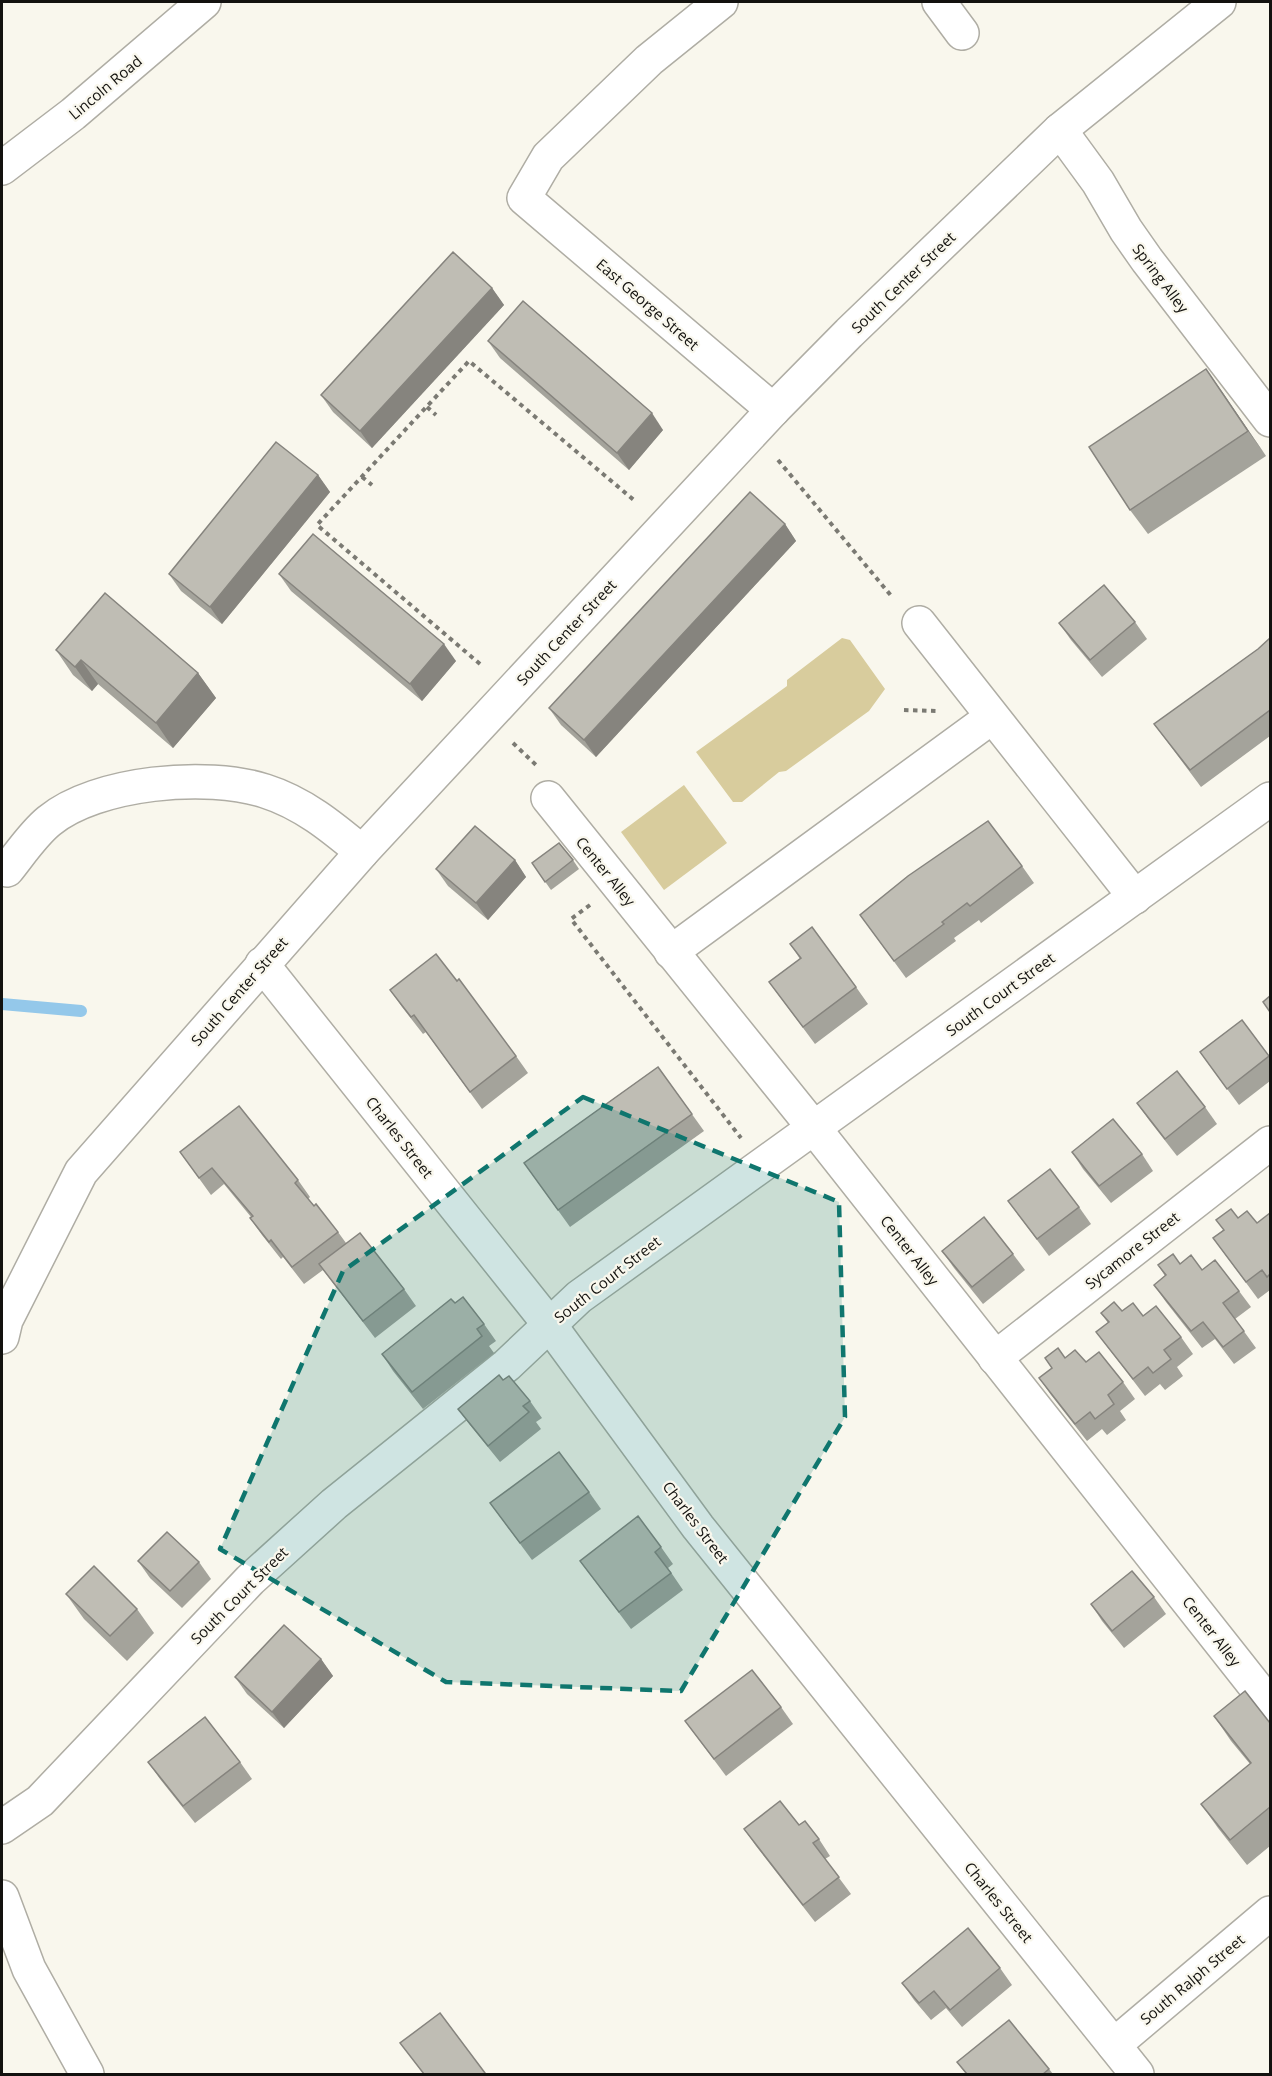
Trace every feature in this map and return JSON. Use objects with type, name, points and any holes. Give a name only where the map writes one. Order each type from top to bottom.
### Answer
[{"type":"street","name":"Lincoln Road","points":[[2,168],[73,114],[204,2]]},
{"type":"street","name":"East George Street","points":[[721,2],[649,60],[548,157],[524,198],[773,410]]},
{"type":"street","points":[[939,2],[962,33]]},
{"type":"street","name":"South Center Street","points":[[2,1337],[6,1320],[81,1172],[362,852],[773,410],[1060,130],[1219,2]]},
{"type":"street","name":"Spring Alley","points":[[1060,130],[1098,182],[1126,230],[1147,260],[1270,420]]},
{"type":"street","points":[[919,623],[1135,897]]},
{"type":"street","points":[[671,952],[992,717]]},
{"type":"street","points":[[7,870],[48,822],[69,807],[95,796],[157,785],[213,782],[264,790],[301,806],[362,852]]},
{"type":"street","name":"Center Alley","points":[[548,798],[814,1128],[1270,1705]]},
{"type":"street","name":"South Court Street","points":[[2,1827],[40,1801],[258,1573],[334,1504],[507,1365],[549,1324],[620,1266],[1270,799]]},
{"type":"street","name":"Charles Street","points":[[262,964],[549,1324],[698,1527],[1137,2074]]},
{"type":"street","name":"Sycamore Street","points":[[995,1358],[1270,1143]]},
{"type":"street","points":[[2,1897],[29,1969],[87,2074]]},
{"type":"street","name":"South Ralph Street","points":[[1114,2045],[1270,1913]]},
{"type":"path","points":[[480,664],[317,525],[469,361],[635,501]]},
{"type":"path","points":[[427,407],[436,415]]},
{"type":"path","points":[[778,460],[908,616],[919,623]]},
{"type":"path","points":[[362,477],[372,485]]},
{"type":"path","points":[[904,710],[945,711]]},
{"type":"path","points":[[513,743],[537,766]]},
{"type":"path","points":[[571,919],[746,1143]]},
{"type":"highlighted area","points":[[583,1097],[839,1202],[845,1417],[681,1691],[446,1682],[220,1549],[343,1271]]},
{"type":"shaded area","points":[[842,638],[850,640],[885,689],[869,711],[786,771],[779,772],[742,802],[733,802],[696,752],[787,686],[787,680]]},
{"type":"shaded area","points":[[684,785],[727,843],[664,890],[621,832]]},
{"type":"building","points":[[453,252],[492,288],[360,431],[321,395]]},
{"type":"building","points":[[523,301],[652,413],[617,453],[488,341]]},
{"type":"building","points":[[1206,369],[1248,431],[1130,510],[1089,447]]},
{"type":"building","points":[[276,442],[318,475],[210,607],[169,574]]},
{"type":"building","points":[[750,492],[785,524],[584,740],[549,708]]},
{"type":"building","points":[[313,534],[444,644],[410,684],[279,574]]},
{"type":"building","points":[[1104,585],[1135,622],[1090,660],[1059,623]]},
{"type":"building","points":[[105,593],[198,673],[156,723],[81,660],[75,667],[56,650]]},
{"type":"building","points":[[1270,638],[1270,710],[1190,770],[1154,724]]},
{"type":"building","points":[[988,821],[1022,866],[970,906],[967,903],[942,922],[944,924],[894,961],[860,915],[908,876]]},
{"type":"building","points":[[475,826],[515,860],[476,903],[436,869]]},
{"type":"building","points":[[559,843],[573,860],[545,882],[532,863]]},
{"type":"building","points":[[812,927],[856,987],[803,1027],[769,982],[801,958],[790,944]]},
{"type":"building","points":[[436,954],[457,981],[459,979],[516,1056],[470,1092],[414,1015],[411,1017],[390,990]]},
{"type":"building","points":[[1270,996],[1270,1012],[1263,1002]]},
{"type":"building","points":[[1242,1020],[1269,1056],[1227,1089],[1200,1052]]},
{"type":"building","points":[[658,1067],[692,1114],[558,1210],[524,1163]]},
{"type":"building","points":[[1177,1071],[1205,1107],[1165,1139],[1137,1103]]},
{"type":"building","points":[[239,1106],[298,1180],[295,1183],[314,1206],[316,1204],[338,1232],[292,1267],[271,1240],[269,1242],[250,1218],[253,1216],[212,1168],[199,1178],[180,1152]]},
{"type":"building","points":[[1113,1119],[1142,1154],[1099,1186],[1072,1152]]},
{"type":"building","points":[[1050,1169],[1079,1207],[1037,1239],[1008,1201]]},
{"type":"building","points":[[1231,1209],[1238,1218],[1247,1211],[1257,1223],[1270,1213],[1270,1274],[1267,1277],[1262,1270],[1246,1282],[1213,1238],[1224,1230],[1216,1220]]},
{"type":"building","points":[[984,1217],[1013,1254],[972,1287],[942,1251]]},
{"type":"building","points":[[360,1233],[404,1289],[363,1321],[319,1264]]},
{"type":"building","points":[[1173,1254],[1180,1264],[1191,1255],[1202,1270],[1215,1260],[1239,1291],[1223,1303],[1244,1331],[1223,1347],[1203,1322],[1191,1331],[1154,1285],[1166,1275],[1158,1265]]},
{"type":"building","points":[[463,1297],[484,1324],[477,1329],[482,1336],[412,1392],[382,1354],[451,1299],[455,1303]]},
{"type":"building","points":[[1114,1302],[1122,1311],[1133,1303],[1143,1316],[1156,1306],[1181,1337],[1164,1350],[1171,1359],[1153,1373],[1148,1367],[1133,1379],[1096,1332],[1109,1322],[1101,1313]]},
{"type":"building","points":[[1058,1348],[1065,1358],[1075,1350],[1086,1362],[1099,1352],[1123,1382],[1108,1395],[1114,1404],[1095,1419],[1090,1412],[1075,1424],[1039,1378],[1052,1368],[1045,1358]]},
{"type":"building","points":[[499,1375],[503,1380],[509,1376],[530,1401],[523,1406],[529,1412],[488,1446],[458,1409]]},
{"type":"building","points":[[559,1452],[589,1492],[520,1543],[490,1503]]},
{"type":"building","points":[[638,1516],[661,1547],[655,1552],[671,1573],[619,1612],[580,1561]]},
{"type":"building","points":[[167,1532],[199,1562],[170,1591],[138,1561]]},
{"type":"building","points":[[94,1566],[137,1609],[110,1636],[66,1594]]},
{"type":"building","points":[[1132,1571],[1154,1597],[1112,1631],[1091,1604]]},
{"type":"building","points":[[284,1625],[321,1659],[272,1712],[235,1677]]},
{"type":"building","points":[[752,1670],[781,1707],[714,1759],[685,1721]]},
{"type":"building","points":[[1245,1691],[1270,1723],[1270,1807],[1230,1840],[1201,1804],[1251,1763],[1214,1716]]},
{"type":"building","points":[[205,1717],[240,1762],[183,1806],[148,1762]]},
{"type":"building","points":[[780,1801],[799,1825],[805,1821],[819,1839],[813,1843],[839,1877],[803,1905],[744,1829]]},
{"type":"building","points":[[968,1928],[1000,1968],[950,2010],[934,1991],[919,2003],[902,1983]]},
{"type":"building","points":[[440,2013],[484,2074],[424,2074],[400,2043]]},
{"type":"building","points":[[1009,2020],[1049,2069],[1043,2074],[967,2074],[957,2062]]},
{"type":"waterway","points":[[2,1004],[81,1011]]}]
